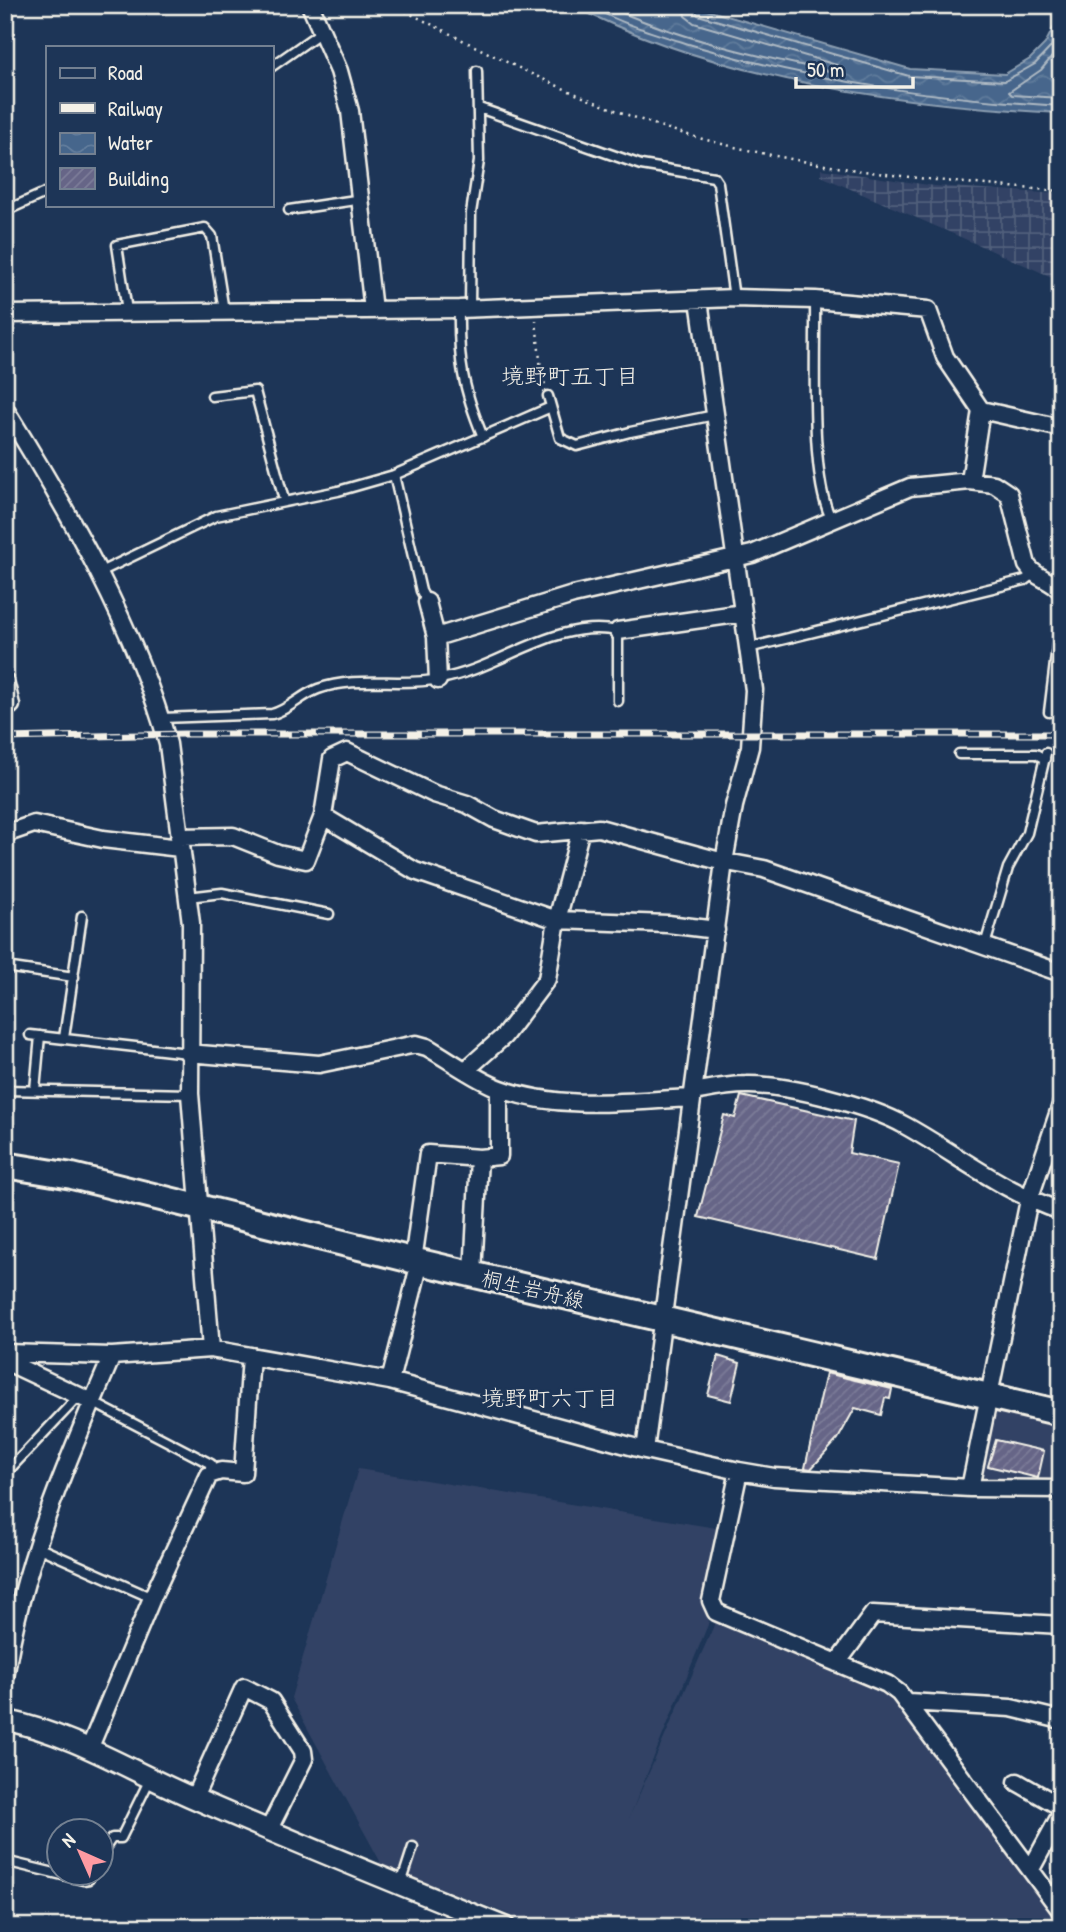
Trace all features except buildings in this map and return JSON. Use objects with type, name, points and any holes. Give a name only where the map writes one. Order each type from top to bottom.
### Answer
[{"type":"main road","name":"桐生岩舟線","points":[[5,1165],[72,1176],[417,1261],[1061,1413]]},
{"type":"street","points":[[310,5],[340,71],[350,111],[373,310]]},
{"type":"street","points":[[5,314],[464,309],[734,298],[815,300],[928,310],[952,371],[981,410],[1061,428]]},
{"type":"street","points":[[645,1450],[724,862],[734,806],[750,747],[754,690],[699,300]]},
{"type":"street","points":[[970,481],[981,410]]},
{"type":"street","points":[[8,418],[56,489],[98,573],[162,718],[168,744],[191,923],[188,1053],[197,1206],[211,1349]]},
{"type":"street","points":[[436,637],[573,595],[736,559],[910,487],[970,481],[994,484],[1009,494],[1020,548],[1033,574],[1054,583],[1061,591]]},
{"type":"street","points":[[427,602],[436,637],[438,680]]},
{"type":"street","points":[[618,631],[743,613]]},
{"type":"street","points":[[5,681],[11,705]]},
{"type":"street","points":[[5,834],[34,824],[103,839],[179,843],[233,836],[278,854],[306,860],[323,816],[332,759],[347,752],[434,794],[467,804],[494,819],[536,834],[581,829],[620,832],[724,862],[764,869],[1061,973]]},
{"type":"street","points":[[323,816],[415,871],[557,920],[668,923],[716,930]]},
{"type":"street","points":[[467,1069],[503,1036],[547,979],[557,920],[581,829]]},
{"type":"street","points":[[188,1053],[319,1064],[416,1044],[427,1047],[499,1089],[544,1101],[587,1104],[692,1095],[747,1085],[822,1097],[867,1109],[904,1125],[1029,1200],[1061,1211]]},
{"type":"street","points":[[390,1381],[417,1261],[428,1154],[479,1158],[499,1156],[499,1089]]},
{"type":"street","points":[[970,1488],[1029,1200],[1061,1105]]},
{"type":"street","points":[[472,1274],[479,1158]]},
{"type":"street","points":[[5,1353],[112,1356],[211,1349],[390,1381],[645,1450],[774,1477],[970,1488],[1061,1489]]},
{"type":"street","points":[[5,1678],[11,1637],[35,1546],[85,1399],[112,1356]]},
{"type":"street","points":[[90,1747],[152,1598],[209,1475],[221,1471],[243,1473],[251,1356]]},
{"type":"street","points":[[5,1361],[85,1399]]},
{"type":"street","points":[[739,1471],[711,1601],[716,1612],[887,1684],[908,1702],[1061,1911]]},
{"type":"street","points":[[837,1663],[873,1614],[1061,1625]]},
{"type":"street","points":[[194,1798],[244,1687],[271,1701],[303,1751],[303,1759],[269,1829]]},
{"type":"street","points":[[908,1702],[1011,1708],[1061,1720]]},
{"type":"street","points":[[5,1720],[50,1731],[90,1747],[150,1779],[401,1886],[477,1922],[505,1927]]},
{"type":"street","points":[[1017,1782],[1061,1807]]},
{"type":"street","points":[[1031,1869],[1061,1814]]},
{"type":"lane","points":[[273,65],[321,32]]},
{"type":"lane","points":[[477,71],[479,161],[471,214],[458,356],[462,381],[483,436]]},
{"type":"lane","points":[[479,108],[641,165],[714,177],[718,183],[734,298]]},
{"type":"lane","points":[[5,211],[46,191]]},
{"type":"lane","points":[[289,209],[362,199]]},
{"type":"lane","points":[[127,311],[117,245],[205,228],[212,236],[224,311]]},
{"type":"lane","points":[[815,300],[817,442],[825,507],[831,518]]},
{"type":"lane","points":[[212,396],[255,391],[284,500]]},
{"type":"lane","points":[[548,396],[560,438],[577,446],[715,415]]},
{"type":"lane","points":[[98,573],[216,516],[338,491],[394,475],[551,407]]},
{"type":"lane","points":[[394,475],[421,591],[427,602]]},
{"type":"lane","points":[[748,648],[1011,584],[1033,574]]},
{"type":"lane","points":[[1049,712],[1061,614]]},
{"type":"lane","points":[[162,718],[260,716],[282,712],[318,689],[368,681],[438,680],[559,635],[607,629],[618,631],[618,701]]},
{"type":"lane","points":[[959,754],[1046,756],[1027,833],[1009,868],[985,945]]},
{"type":"lane","points":[[188,897],[222,893],[330,914]]},
{"type":"lane","points":[[64,1038],[82,916]]},
{"type":"lane","points":[[5,967],[74,976]]},
{"type":"lane","points":[[30,1035],[188,1053]]},
{"type":"lane","points":[[35,1090],[40,1036]]},
{"type":"lane","points":[[5,1090],[190,1094]]},
{"type":"lane","points":[[5,1474],[85,1399],[211,1464],[209,1475]]},
{"type":"lane","points":[[35,1546],[152,1598]]},
{"type":"lane","points":[[116,1838],[121,1839],[150,1779]]},
{"type":"lane","points":[[401,1886],[413,1847]]},
{"type":"lane","points":[[5,1861],[46,1871]]},
{"type":"path","points":[[393,5],[579,94],[697,137],[831,168],[1061,191]]},
{"type":"path","points":[[534,306],[541,370],[548,396]]},
{"type":"shaded area","points":[[821,169],[935,186],[1061,194],[1061,281],[821,176]]},
{"type":"shaded area","points":[[994,1411],[1061,1426],[1061,1480],[980,1479],[990,1415]]},
{"type":"shaded area","points":[[358,1469],[716,1528],[701,1600],[709,1622],[629,1818],[715,1623],[884,1692],[904,1706],[1061,1925],[541,1927],[379,1864],[380,1861],[291,1698]]},
{"type":"water","points":[[572,5],[689,5],[910,69],[1005,74],[1030,59],[1045,44],[1061,13],[1061,113],[937,103],[810,84],[747,70],[686,52],[627,31]]},
{"type":"railway","points":[[5,738],[184,734],[1061,734]]},
{"type":"district","name":"境野町五丁目","points":[[570,375]]},
{"type":"district","name":"境野町六丁目","points":[[550,1397]]}]
